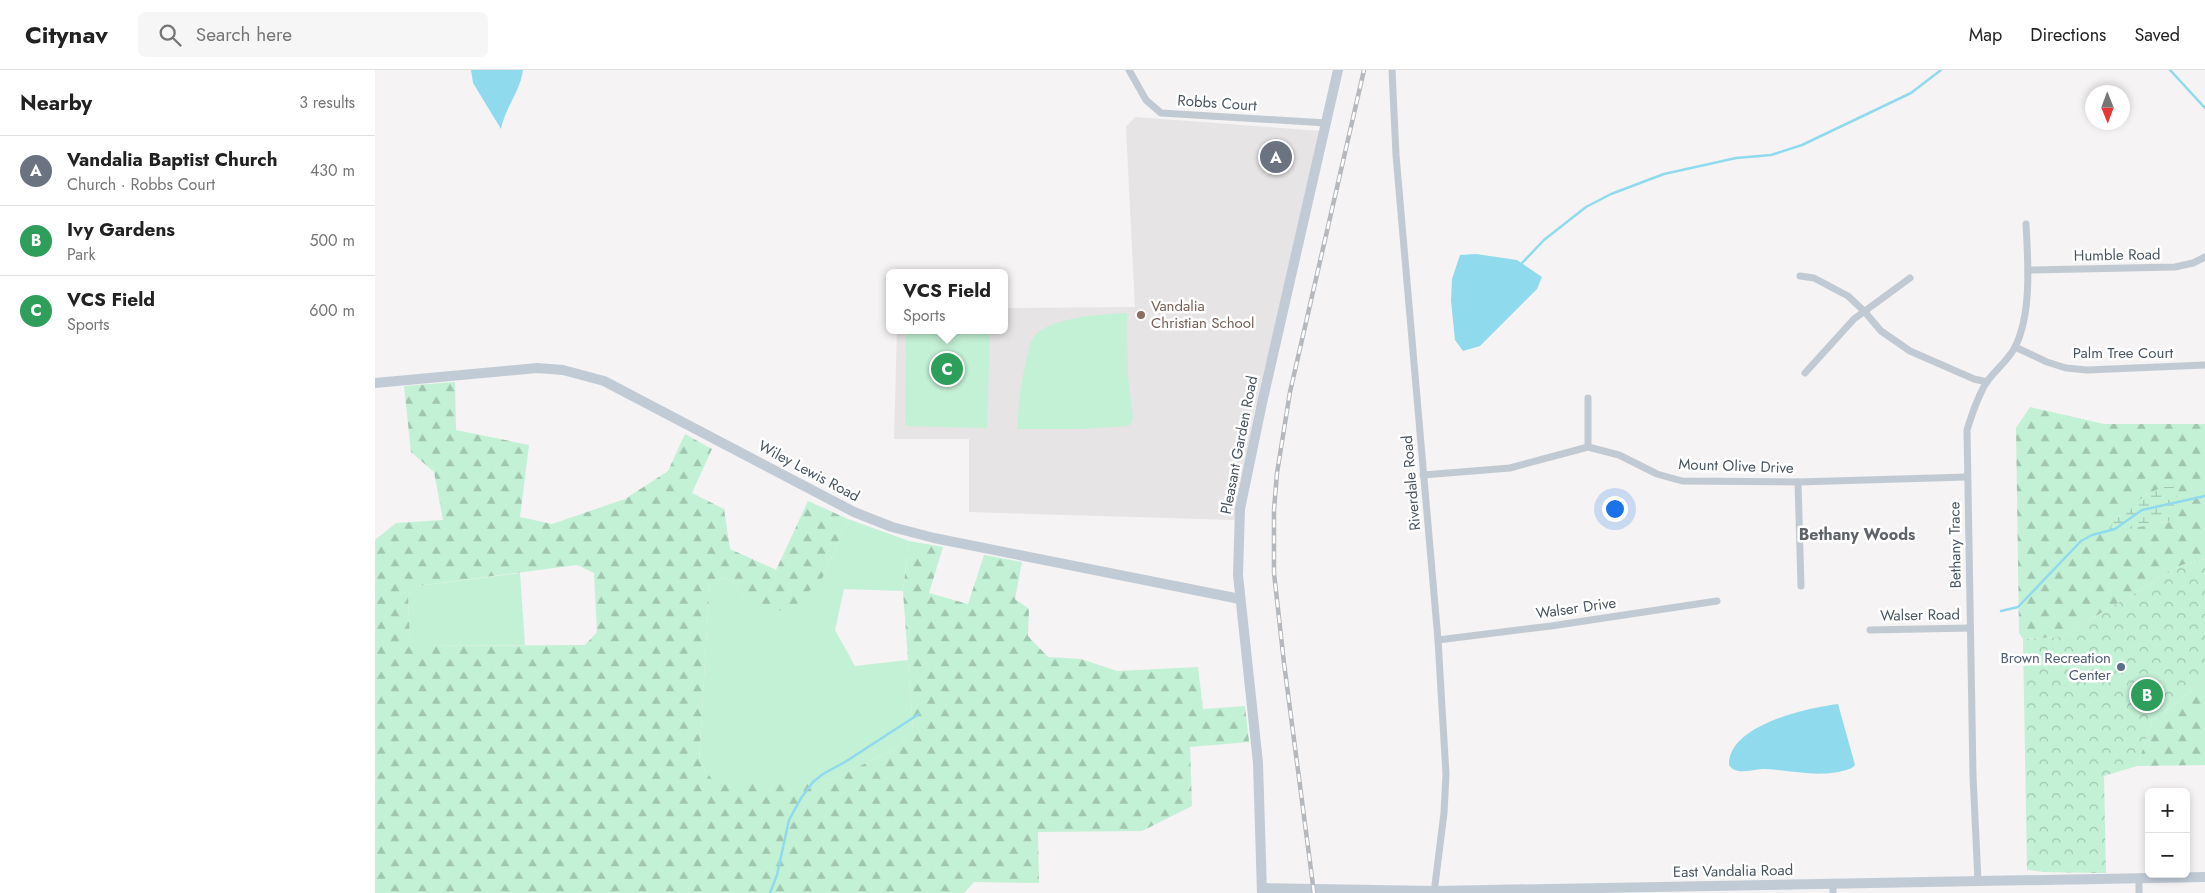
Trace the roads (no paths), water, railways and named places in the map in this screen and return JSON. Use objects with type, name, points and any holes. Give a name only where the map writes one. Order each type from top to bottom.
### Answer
[{"type":"street","name":"Robbs Court","points":[[1129,70],[1146,100],[1161,113],[1326,123]]},
{"type":"street","name":"Pleasant Garden Road","points":[[1262,890],[1258,763],[1240,599],[1238,536],[1244,482],[1339,70]]},
{"type":"street","name":"Riverdale Road","points":[[1391,70],[1396,155],[1438,640],[1446,774],[1444,813],[1434,892]]},
{"type":"street","name":"Bethany Trace","points":[[1978,881],[1973,776],[1967,430],[1974,407],[1987,382],[2015,347],[2025,313],[2028,270],[2026,224]]},
{"type":"street","name":"Humble Road","points":[[2028,270],[2175,267],[2193,263],[2205,257]]},
{"type":"street","points":[[1800,276],[1814,278],[1848,296],[1881,331],[1905,348],[1974,379],[1987,382]]},
{"type":"street","points":[[1805,372],[1854,319],[1910,278]]},
{"type":"street","name":"Palm Tree Court","points":[[2015,347],[2047,362],[2066,368],[2087,370],[2205,365]]},
{"type":"street","name":"Wiley Lewis Road","points":[[375,383],[537,368],[563,370],[587,375],[626,392],[854,512],[892,527],[934,538],[1240,599]]},
{"type":"street","points":[[1588,398],[1588,448]]},
{"type":"street","name":"Mount Olive Drive","points":[[1423,474],[1510,468],[1588,448],[1619,455],[1657,474],[1682,481],[1798,482],[1967,477]]},
{"type":"street","points":[[1798,482],[1801,586]]},
{"type":"street","name":"Walser Drive","points":[[1438,640],[1551,626],[1717,601]]},
{"type":"street","name":"Walser Road","points":[[1870,630],[1970,628]]},
{"type":"street","name":"East Vandalia Road","points":[[1262,890],[1434,892],[1833,888],[1978,881],[2205,877]]},
{"type":"street","points":[[2139,879],[2139,893]]},
{"type":"water","points":[[471,70],[523,70],[519,86],[501,129],[473,83]]},
{"type":"water","points":[[1476,254],[1517,260],[1542,277],[1537,289],[1480,346],[1463,351],[1455,340],[1451,301],[1452,279],[1460,255]]},
{"type":"water","points":[[1838,704],[1855,765],[1852,768],[1820,774],[1766,769],[1736,771],[1729,765],[1732,751],[1741,739],[1755,729],[1790,715]]},
{"type":"waterway","points":[[1522,263],[1544,240],[1586,207],[1611,194],[1664,174],[1736,158],[1771,155],[1802,145],[1911,93],[1941,70]]},
{"type":"waterway","points":[[2170,70],[2205,108]]},
{"type":"waterway","points":[[2001,611],[2018,607],[2081,541],[2092,535],[2115,529],[2142,510],[2205,496]]},
{"type":"waterway","points":[[770,893],[777,875],[789,820],[801,798],[813,782],[919,714]]},
{"type":"railway","points":[[1314,893],[1274,573],[1274,510],[1277,473],[1290,392],[1364,70]]},
{"type":"place","name":"Vandalia Baptist Church","points":[[1276,157]]},
{"type":"place","name":"Vandalia Christian School","points":[[1141,315]]},
{"type":"place","name":"VCS Field","points":[[947,369]]},
{"type":"place","name":"Brown Recreation Center","points":[[2121,667]]},
{"type":"place","name":"Ivy Gardens","points":[[2147,695]]},
{"type":"district","name":"Bethany Woods","points":[[1857,534]]}]
